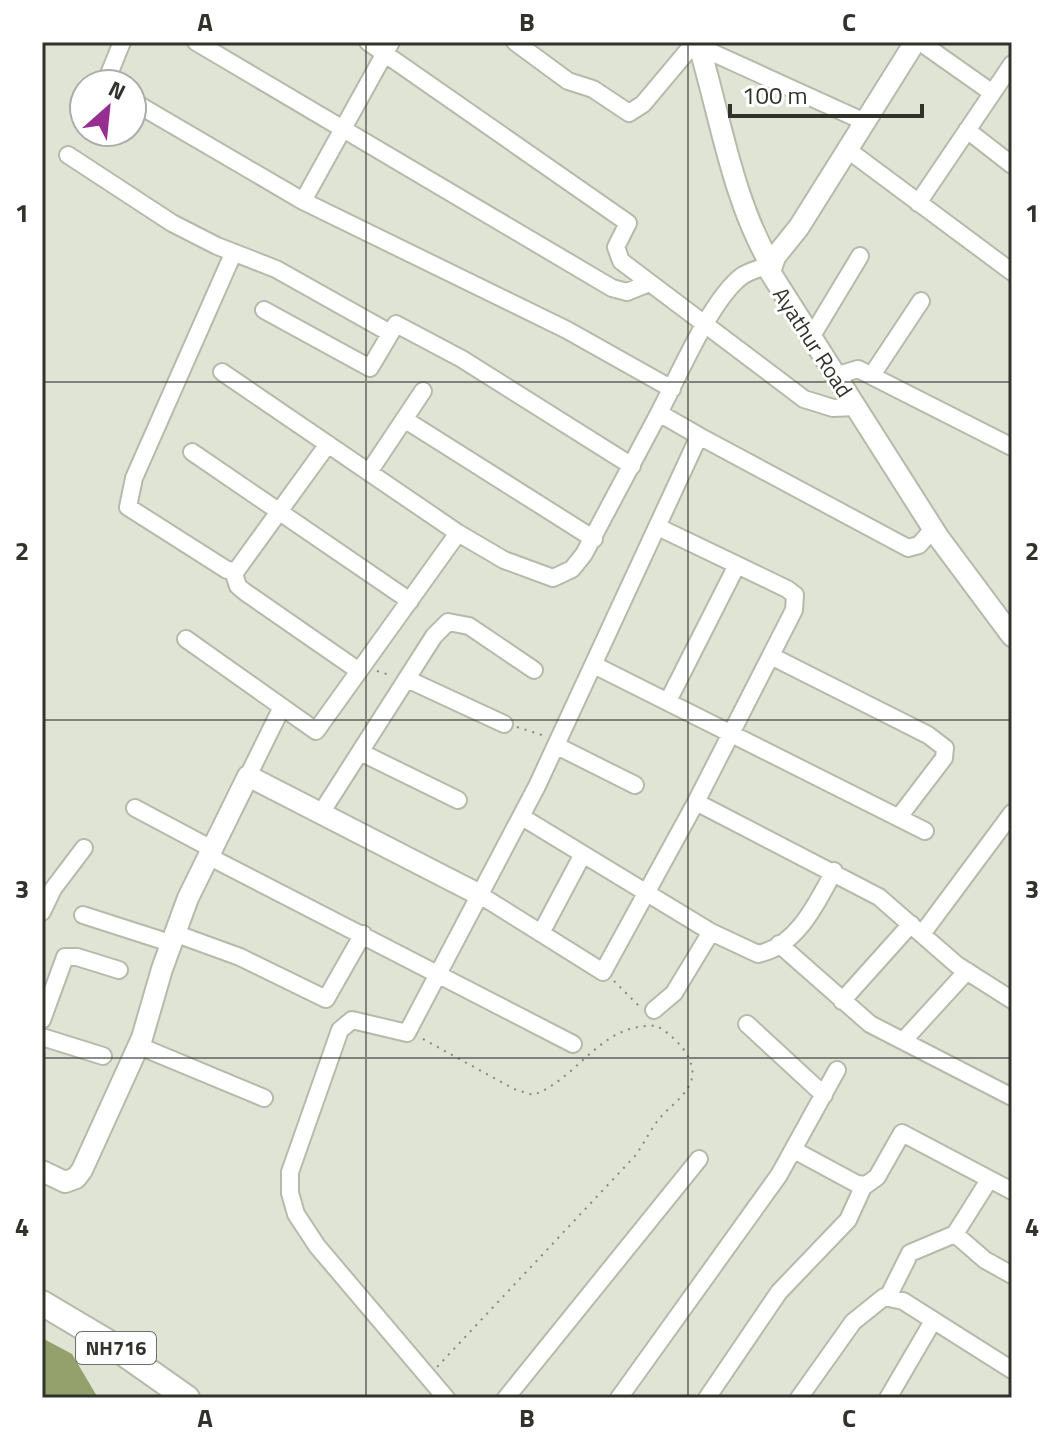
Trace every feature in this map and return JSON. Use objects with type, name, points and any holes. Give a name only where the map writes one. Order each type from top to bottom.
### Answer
[{"type":"main road","name":"NH716","points":[[42,1303],[106,1341],[182,1397]]},
{"type":"street","points":[[111,68],[122,42]]},
{"type":"street","points":[[196,42],[612,288],[627,292],[649,283]]},
{"type":"street","points":[[368,42],[389,47],[628,223],[616,247],[617,254],[649,283],[804,399],[833,408],[855,407]]},
{"type":"street","points":[[515,42],[568,81],[593,89],[629,113],[643,104],[698,44]]},
{"type":"street","points":[[918,42],[991,92]]},
{"type":"street","name":"Ayathur Road","points":[[918,42],[771,265],[770,272],[933,529],[1009,625]]},
{"type":"street","points":[[698,44],[865,122]]},
{"type":"street","points":[[222,372],[458,533],[504,560],[553,578],[572,569],[594,539],[723,297],[741,277],[771,265],[748,216],[698,44]]},
{"type":"street","points":[[303,201],[389,47]]},
{"type":"street","points":[[918,203],[1012,64]]},
{"type":"street","points":[[148,110],[303,201],[567,330],[672,389]]},
{"type":"street","points":[[967,130],[1012,165]]},
{"type":"street","points":[[848,150],[1012,272]]},
{"type":"street","points":[[68,155],[172,223],[233,254],[276,269],[390,333]]},
{"type":"street","points":[[233,254],[128,497],[128,507],[233,571],[238,586],[245,592],[362,667]]},
{"type":"street","points":[[810,339],[860,256]]},
{"type":"street","points":[[872,375],[921,301]]},
{"type":"street","points":[[264,310],[370,368],[396,324],[434,342],[632,466]]},
{"type":"street","points":[[835,376],[851,369],[872,375],[1012,447]]},
{"type":"street","points":[[369,472],[423,391]]},
{"type":"street","points":[[659,413],[908,548],[919,545],[933,529]]},
{"type":"street","points":[[404,419],[594,539]]},
{"type":"street","points":[[446,1398],[317,1246],[296,1214],[290,1193],[295,1158],[340,1030],[352,1020],[407,1033],[557,746],[699,436]]},
{"type":"street","points":[[233,571],[240,569],[328,444]]},
{"type":"street","points":[[192,452],[410,601]]},
{"type":"street","points":[[248,776],[480,895],[603,972],[696,802],[794,610],[795,595],[658,527]]},
{"type":"street","points":[[186,639],[316,731],[458,533]]},
{"type":"street","points":[[668,701],[737,565]]},
{"type":"street","points":[[321,813],[434,636],[448,622],[469,626],[534,670]]},
{"type":"street","points":[[771,656],[928,735],[945,748],[944,758],[899,817]]},
{"type":"street","points":[[594,665],[925,831]]},
{"type":"street","points":[[407,679],[504,724]]},
{"type":"street","points":[[42,1171],[65,1182],[76,1178],[139,1046],[172,938],[210,852],[282,707]]},
{"type":"street","points":[[557,746],[635,785]]},
{"type":"street","points":[[360,752],[458,800]]},
{"type":"street","points":[[696,802],[879,897],[967,971],[1012,1000]]},
{"type":"street","points":[[135,808],[210,852],[573,1044]]},
{"type":"street","points":[[842,1001],[917,929],[1012,813]]},
{"type":"street","points":[[522,817],[711,932],[758,954],[779,944],[805,921],[834,871]]},
{"type":"street","points":[[42,912],[53,889],[84,848]]},
{"type":"street","points":[[541,933],[583,854]]},
{"type":"street","points":[[83,915],[240,957],[326,999],[363,934]]},
{"type":"street","points":[[653,1018],[674,993],[711,932]]},
{"type":"street","points":[[779,944],[870,1024],[1012,1097]]},
{"type":"street","points":[[42,1020],[65,957],[77,957],[119,970]]},
{"type":"street","points":[[903,1041],[967,971]]},
{"type":"street","points":[[747,1024],[824,1095]]},
{"type":"street","points":[[42,1037],[103,1056]]},
{"type":"street","points":[[139,1046],[264,1098]]},
{"type":"street","points":[[619,1398],[756,1209],[794,1150],[837,1070]]},
{"type":"street","points":[[707,1398],[779,1292],[848,1220],[864,1185],[877,1177],[902,1133],[1012,1191]]},
{"type":"street","points":[[794,1150],[864,1185]]},
{"type":"street","points":[[506,1398],[699,1159]]},
{"type":"street","points":[[888,1297],[910,1253],[955,1234],[989,1180]]},
{"type":"street","points":[[955,1234],[978,1255],[1012,1275]]},
{"type":"street","points":[[799,1398],[853,1322],[871,1304],[888,1297],[903,1301],[1012,1370]]},
{"type":"street","points":[[888,1398],[933,1321]]},
{"type":"path","points":[[362,667],[407,679]]},
{"type":"path","points":[[504,724],[533,730],[557,746]]},
{"type":"path","points":[[428,1378],[635,1156],[656,1122],[688,1089],[693,1073],[690,1059],[677,1040],[603,972]]},
{"type":"path","points":[[407,1033],[514,1089],[533,1095],[560,1082],[590,1050],[608,1037],[653,1018]]},
{"type":"shaded area","points":[[42,1338],[72,1354],[98,1398],[42,1398]]}]
